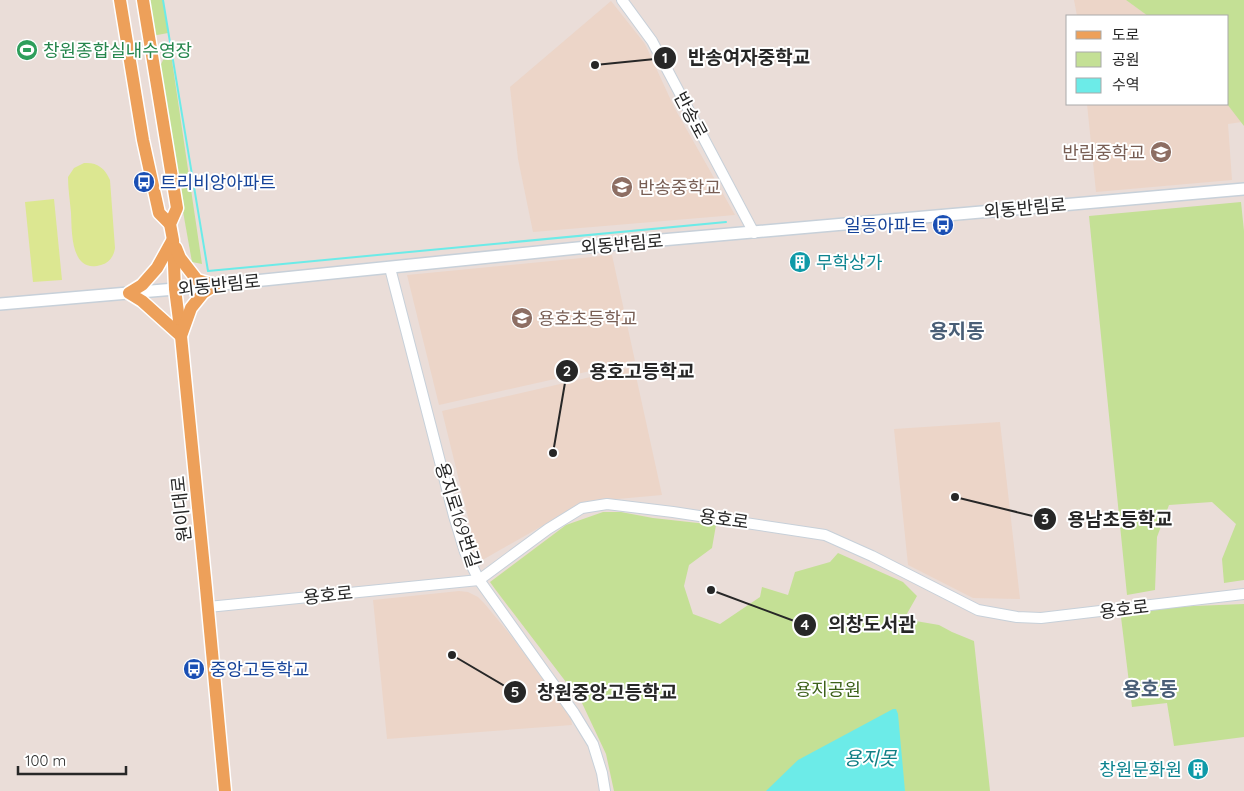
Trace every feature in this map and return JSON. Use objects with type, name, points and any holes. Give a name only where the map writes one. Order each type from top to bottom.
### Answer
[{"type":"main road","name":"원이대로","points":[[120,0],[144,140],[159,213],[170,224]]},
{"type":"main road","name":"원이대로","points":[[143,0],[177,208],[170,224],[173,240],[175,289],[225,791]]},
{"type":"main road","name":"외동반림로","points":[[0,304],[175,289],[620,244],[1244,189]]},
{"type":"main road","points":[[173,240],[180,258],[197,280],[215,285]]},
{"type":"main road","points":[[173,240],[157,268],[142,285],[129,293],[142,301],[181,336],[191,308],[203,293],[215,285]]},
{"type":"street","name":"반송로","points":[[622,0],[652,41],[754,233]]},
{"type":"street","name":"용지로169번길","points":[[390,268],[465,552],[478,580],[574,713],[593,744],[606,791]]},
{"type":"street","name":"용호로","points":[[208,607],[478,580],[548,529],[582,508],[607,504],[683,513],[825,535],[872,556],[978,610],[1017,617],[1041,618],[1244,594]]},
{"type":"shaded area","points":[[1074,0],[1126,0],[1147,15],[1077,15]]},
{"type":"shaded area","points":[[611,1],[645,44],[674,107],[735,215],[533,232],[518,159],[510,87]]},
{"type":"shaded area","name":"반림중학교","points":[[1087,105],[1228,105],[1242,122],[1228,124],[1232,180],[1096,192]]},
{"type":"shaded area","name":"용호초등학교","points":[[612,255],[635,361],[439,405],[407,275]]},
{"type":"shaded area","points":[[634,367],[662,495],[584,502],[479,562],[442,411]]},
{"type":"shaded area","points":[[1000,422],[1020,599],[973,598],[908,565],[894,429]]},
{"type":"shaded area","points":[[459,591],[468,592],[478,597],[484,603],[560,701],[571,718],[572,725],[387,739],[373,600]]},
{"type":"green space","points":[[146,0],[163,0],[168,33],[152,36]]},
{"type":"green space","points":[[1126,0],[1244,0],[1244,126],[1228,105],[1229,15],[1147,15]]},
{"type":"green space","points":[[171,54],[202,264],[192,262],[158,71],[163,60]]},
{"type":"green space","points":[[84,163],[100,167],[106,172],[110,180],[115,248],[111,259],[101,265],[91,266],[83,263],[78,257],[73,240],[68,177],[74,168]]},
{"type":"green space","points":[[54,199],[62,280],[33,282],[25,202]]},
{"type":"green space","points":[[1241,202],[1244,231],[1244,580],[1224,583],[1222,559],[1236,524],[1212,502],[1169,505],[1157,537],[1155,590],[1127,595],[1089,216]]},
{"type":"green space","name":"용지공원","points":[[603,512],[621,512],[653,518],[716,525],[712,548],[689,565],[684,586],[693,614],[720,624],[760,597],[762,587],[788,595],[795,572],[830,562],[838,553],[903,582],[917,596],[904,619],[939,625],[974,641],[990,791],[614,791],[606,754],[582,703],[490,582],[566,525]]},
{"type":"green space","points":[[1244,604],[1244,737],[1174,746],[1167,703],[1132,707],[1120,609]]},
{"type":"water","name":"용지못","points":[[896,709],[898,714],[905,791],[766,791],[798,760]]},
{"type":"waterway","points":[[163,0],[208,271],[726,222]]},
{"type":"place","name":"창원종합실내수영장","points":[[27,50]]},
{"type":"place","name":"반송여자중학교","points":[[595,65]]},
{"type":"place","name":"반림중학교","points":[[1161,152]]},
{"type":"place","name":"트리비앙아파트","points":[[144,182]]},
{"type":"place","name":"반송중학교","points":[[622,187]]},
{"type":"place","name":"일동아파트","points":[[943,225]]},
{"type":"place","name":"무학상가","points":[[800,262]]},
{"type":"place","name":"용호초등학교","points":[[522,318]]},
{"type":"place","name":"용호고등학교","points":[[553,453]]},
{"type":"place","name":"용남초등학교","points":[[955,497]]},
{"type":"place","name":"의창도서관","points":[[711,590]]},
{"type":"place","name":"창원중앙고등학교","points":[[452,655]]},
{"type":"place","name":"중앙고등학교","points":[[194,669]]},
{"type":"place","name":"창원문화원","points":[[1198,769]]},
{"type":"district","name":"용지동","points":[[957,330]]},
{"type":"district","name":"용호동","points":[[1150,688]]}]
